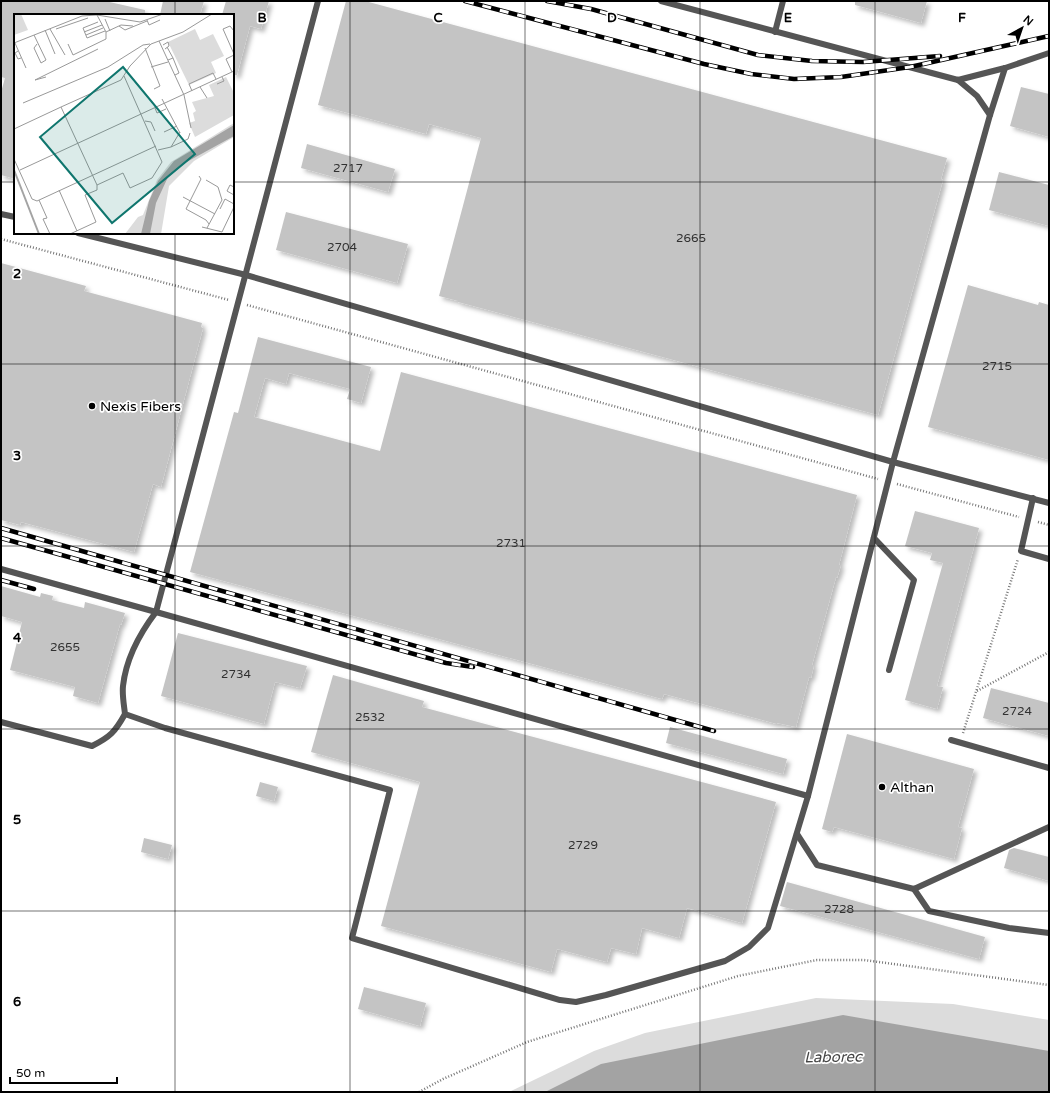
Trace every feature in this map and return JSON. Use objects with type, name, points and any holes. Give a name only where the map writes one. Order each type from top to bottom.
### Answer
[{"type":"lane","points":[[1,722],[92,746],[107,738],[118,727],[125,714],[123,686],[128,661],[143,628],[156,612],[318,1]]},
{"type":"lane","points":[[661,1],[958,80],[977,96],[990,115]]},
{"type":"lane","points":[[775,32],[783,1]]},
{"type":"lane","points":[[958,80],[1005,68],[1049,53]]},
{"type":"lane","points":[[125,714],[165,728],[390,790],[352,938],[560,1000],[576,1002],[606,996],[725,961],[749,947],[768,928],[797,834],[893,462],[990,115],[1005,68]]},
{"type":"lane","points":[[1,214],[14,217]]},
{"type":"lane","points":[[82,234],[246,275],[893,462],[1049,503]]},
{"type":"lane","points":[[1032,498],[1021,550],[1049,559]]},
{"type":"lane","points":[[874,538],[914,580],[889,670]]},
{"type":"lane","points":[[1,570],[156,612],[808,796]]},
{"type":"lane","points":[[950,740],[1049,768]]},
{"type":"lane","points":[[797,834],[818,865],[914,889],[1049,827]]},
{"type":"lane","points":[[914,889],[929,911],[1009,928],[1049,932]]},
{"type":"path","points":[[1,239],[238,302],[888,482],[1049,525]]},
{"type":"path","points":[[960,743],[1021,550]]},
{"type":"path","points":[[977,691],[1049,652]]},
{"type":"path","points":[[419,1092],[443,1079],[527,1042],[738,976],[816,960],[864,960],[1049,985]]},
{"type":"shaded area","points":[[816,998],[953,1004],[1049,1020],[1049,1092],[509,1092],[594,1051],[645,1033]]},
{"type":"water","name":"Laborec","points":[[843,1015],[1049,1051],[1049,1092],[545,1092],[601,1064]]},
{"type":"building","points":[[1,1],[105,1],[145,10],[145,14],[14,14],[14,179],[1,175],[1,92],[5,78],[1,77]]},
{"type":"building","points":[[163,1],[204,1],[200,14],[160,14]]},
{"type":"building","points":[[226,1],[269,1],[261,29],[250,26],[237,75],[234,75],[234,14],[222,14]]},
{"type":"building","points":[[346,1],[365,1],[947,158],[941,179],[943,180],[878,415],[439,296],[481,138],[429,124],[426,134],[318,105]]},
{"type":"building","points":[[855,1],[927,1],[921,23],[855,5]]},
{"type":"building","points":[[1021,87],[1049,94],[1049,137],[1010,126]]},
{"type":"building","points":[[307,144],[395,169],[388,192],[301,168]]},
{"type":"building","points":[[999,172],[1049,185],[1049,226],[989,210]]},
{"type":"building","points":[[286,212],[408,244],[397,283],[276,250]]},
{"type":"building","name":"Nexis Fibers","points":[[1,263],[86,286],[84,291],[202,323],[201,327],[203,328],[161,487],[153,484],[134,552],[21,522],[20,525],[1,520]]},
{"type":"building","points":[[968,285],[1038,305],[1039,302],[1049,305],[1049,460],[928,427]]},
{"type":"building","points":[[258,337],[371,367],[361,403],[347,399],[350,389],[289,373],[286,384],[265,378],[254,417],[380,451],[401,372],[857,495],[839,565],[841,565],[837,578],[836,577],[812,665],[814,665],[811,678],[809,677],[796,727],[777,724],[664,694],[662,699],[190,572],[234,412],[238,413]]},
{"type":"building","points":[[915,511],[979,528],[937,686],[943,687],[937,709],[905,700],[943,563],[930,560],[932,553],[905,546]]},
{"type":"building","points":[[1,586],[40,597],[41,593],[53,596],[52,600],[84,608],[85,602],[125,613],[121,625],[120,624],[98,703],[73,696],[75,687],[10,670],[22,622],[1,616]]},
{"type":"building","points":[[178,633],[307,666],[300,688],[275,682],[264,724],[161,696]]},
{"type":"building","points":[[333,675],[424,701],[422,707],[776,802],[742,923],[687,908],[679,938],[642,928],[636,954],[611,948],[607,962],[557,949],[551,972],[381,926],[420,782],[311,752]]},
{"type":"building","points":[[991,688],[1049,703],[1049,736],[983,718]]},
{"type":"building","points":[[670,727],[787,759],[783,774],[666,743]]},
{"type":"building","name":"Althan","points":[[847,734],[974,769],[958,827],[962,828],[954,859],[834,827],[832,832],[822,829]]},
{"type":"building","points":[[260,782],[278,787],[274,801],[256,796]]},
{"type":"building","points":[[144,838],[172,845],[168,859],[141,852]]},
{"type":"building","points":[[1014,848],[1049,857],[1049,881],[1004,868],[1009,850]]},
{"type":"building","points":[[787,882],[985,937],[979,959],[780,906]]},
{"type":"building","points":[[364,987],[426,1003],[420,1026],[358,1009]]},
{"type":"railway","points":[[465,1],[704,64],[751,74],[794,79],[841,77],[910,67],[1049,36]]},
{"type":"railway","points":[[547,1],[591,9],[758,55],[812,61],[863,62],[940,56]]},
{"type":"railway","points":[[1,528],[714,731]]},
{"type":"railway","points":[[1,538],[446,663],[473,667]]},
{"type":"railway","points":[[1,580],[34,589]]},
{"type":"place","name":"Nexis Fibers","points":[[92,406]]},
{"type":"place","name":"Althan","points":[[882,787]]}]
